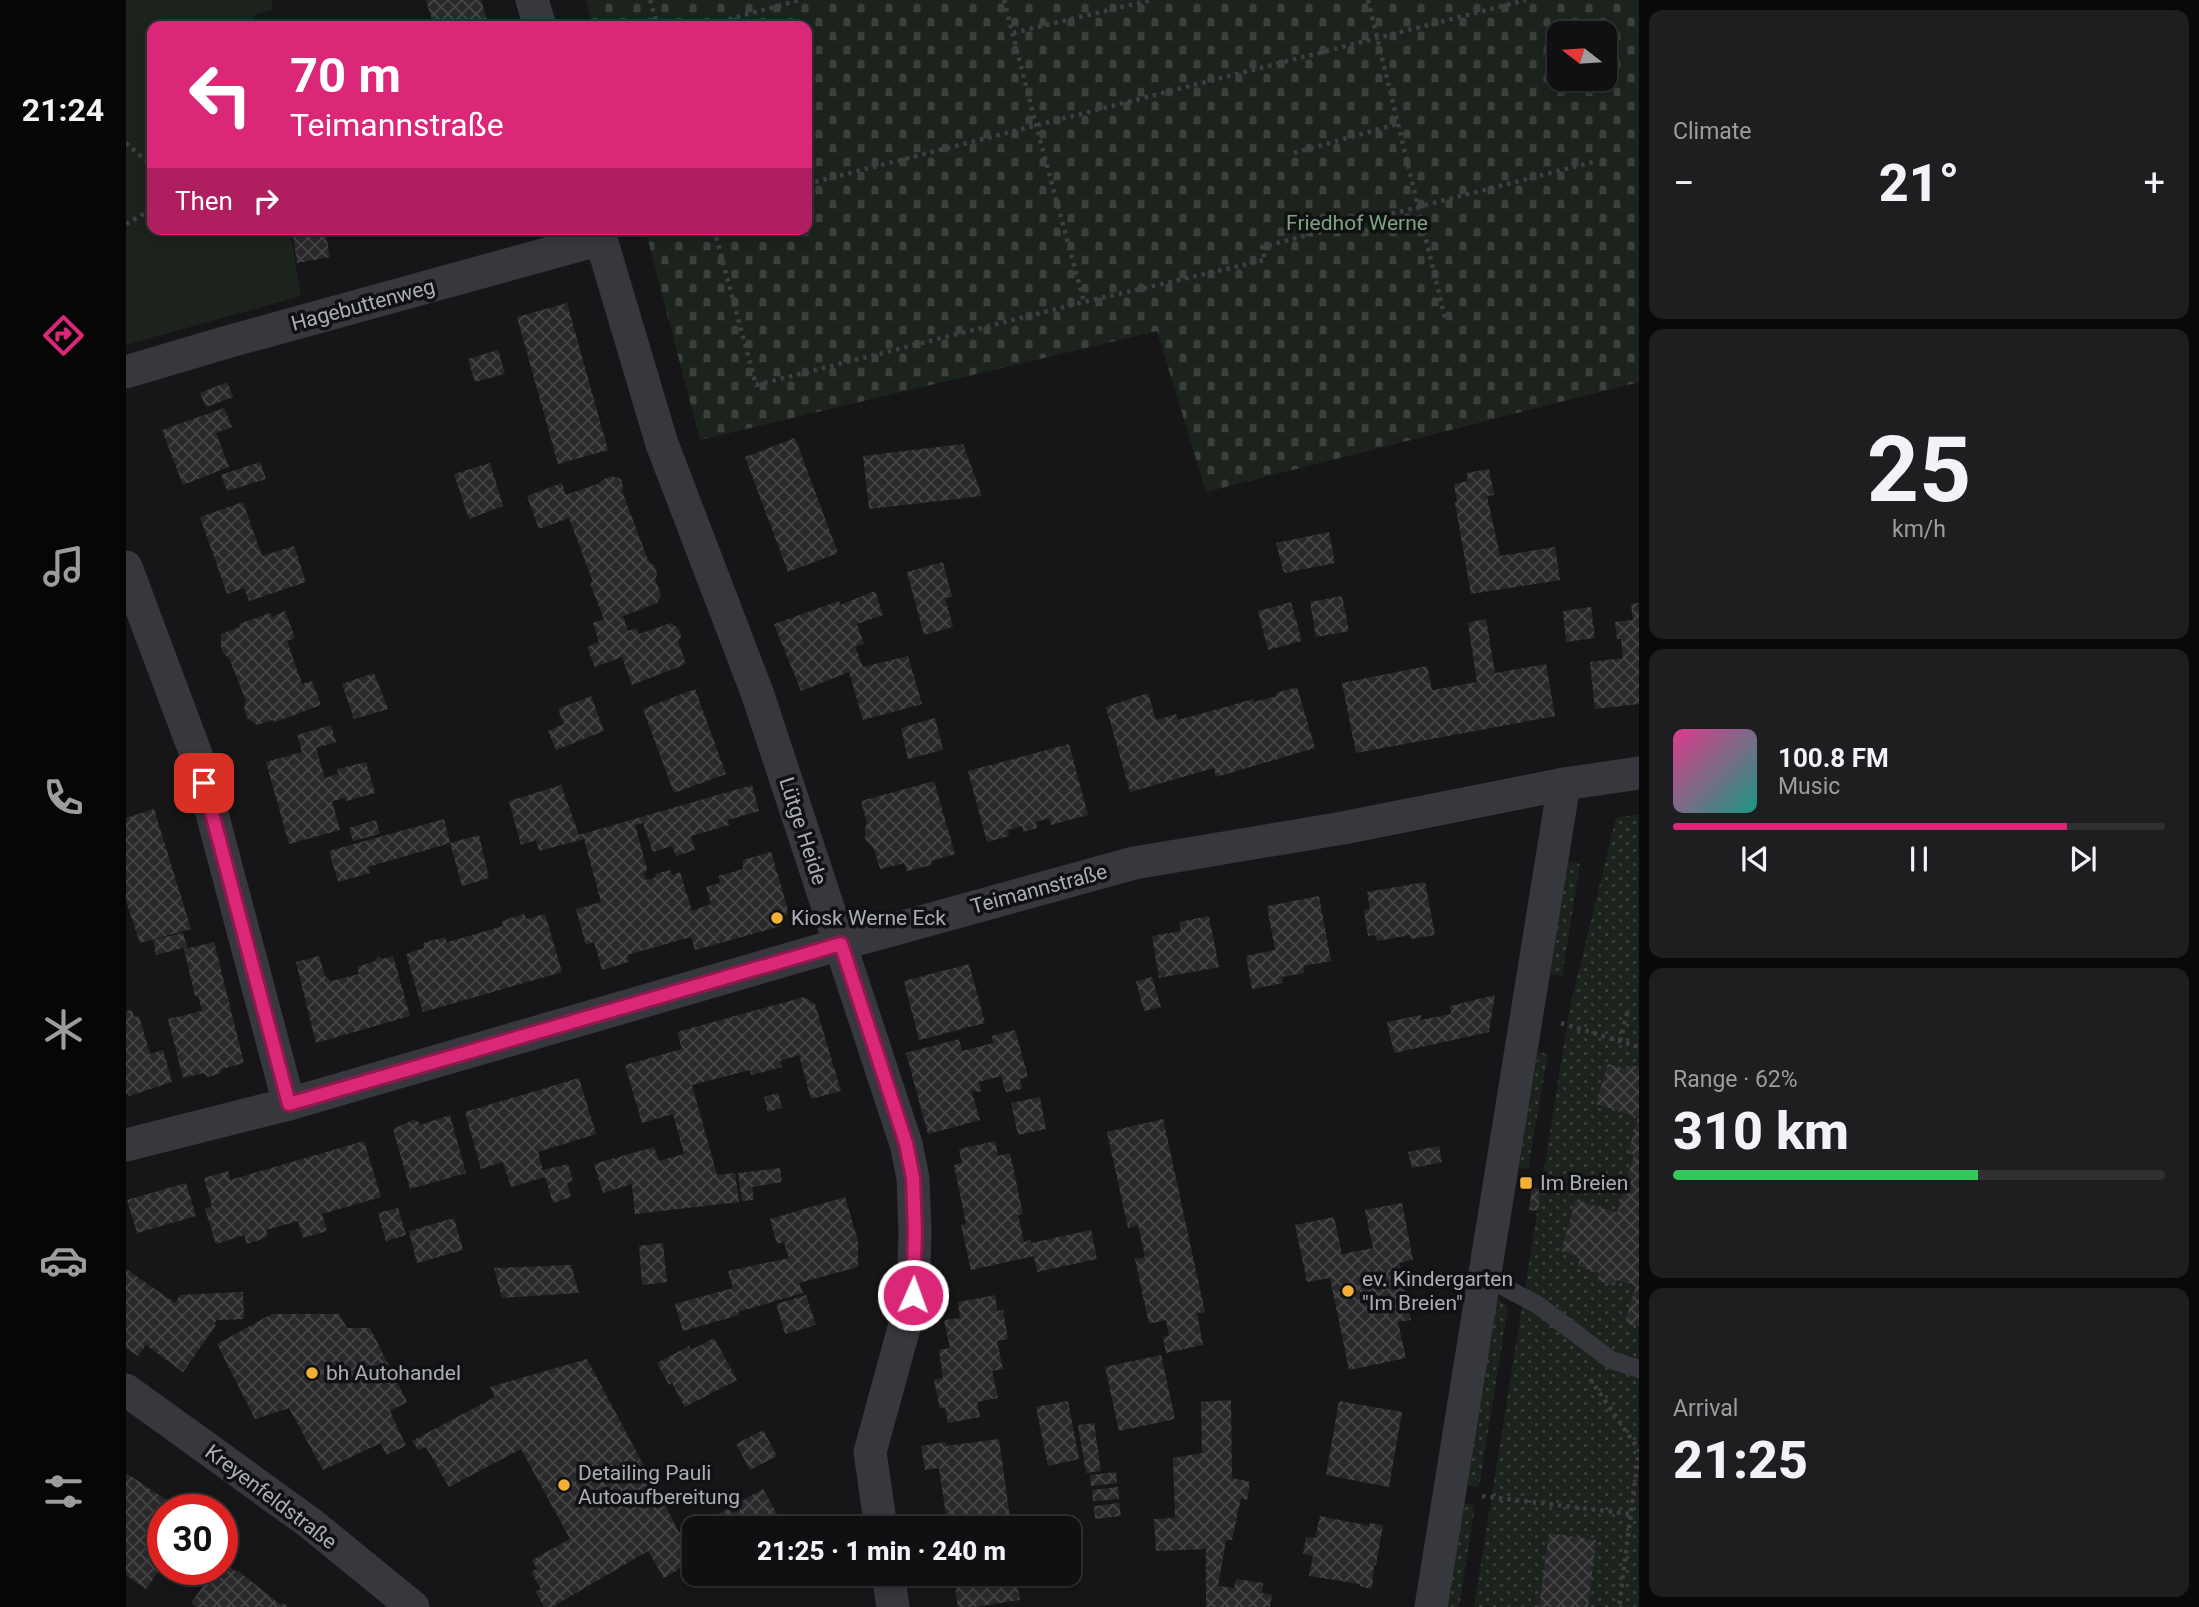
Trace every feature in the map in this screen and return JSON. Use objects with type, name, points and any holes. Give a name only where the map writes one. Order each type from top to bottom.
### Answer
[{"type":"street","points":[[532,0],[538,21]]},
{"type":"street","name":"Hagebuttenweg","points":[[126,372],[597,235]]},
{"type":"street","name":"Lütge Heide","points":[[600,235],[662,443],[758,695],[906,1143],[913,1178],[913,1295],[870,1452],[879,1516]]},
{"type":"street","points":[[126,566],[197,757],[289,1104]]},
{"type":"street","name":"Teimannstraße","points":[[126,1145],[289,1104],[841,944],[1133,863],[1343,828],[1639,773]]},
{"type":"street","points":[[1431,1607],[1564,785]]},
{"type":"street","name":"Kreyenfeldstraße","points":[[126,1391],[310,1523],[412,1607]]},
{"type":"street","points":[[890,1586],[893,1607]]},
{"type":"lane","points":[[1485,1277],[1538,1305],[1611,1360],[1639,1369]]},
{"type":"path","points":[[650,0],[656,21]]},
{"type":"path","points":[[722,21],[800,0]]},
{"type":"path","points":[[1004,0],[1084,302]]},
{"type":"path","points":[[1013,33],[1152,0]]},
{"type":"path","points":[[1368,0],[1445,318]]},
{"type":"path","points":[[812,183],[1526,0]]},
{"type":"path","points":[[1294,153],[1397,124]]},
{"type":"path","points":[[126,143],[147,162]]},
{"type":"path","points":[[716,235],[756,385],[1084,302],[1265,260],[1262,247],[1597,161]]},
{"type":"path","points":[[126,225],[147,212]]},
{"type":"path","points":[[1620,1041],[1628,1010]]},
{"type":"path","points":[[1561,1023],[1639,1047]]},
{"type":"path","points":[[1619,1607],[1639,1450]]},
{"type":"path","points":[[1450,1491],[1631,1514]]},
{"type":"green space","points":[[126,0],[272,0],[273,10],[254,15],[255,21],[147,21],[147,235],[291,235],[301,296],[126,345]]},
{"type":"green space","name":"Friedhof Werne","points":[[586,0],[1639,0],[1639,382],[1206,492],[1157,331],[700,440],[647,235],[812,235],[812,21],[592,21]]},
{"type":"green space","points":[[1639,814],[1639,1607],[1474,1607],[1570,1007],[1616,818]]},
{"type":"green space","points":[[1568,861],[1580,864],[1562,976],[1550,974]]},
{"type":"green space","points":[[1538,1052],[1548,1054],[1528,1169],[1519,1167]]},
{"type":"green space","points":[[1497,1298],[1508,1307],[1479,1487],[1465,1485]]},
{"type":"green space","points":[[1462,1503],[1475,1505],[1459,1607],[1446,1607]]},
{"type":"building","points":[[426,0],[481,0],[487,21],[432,21]]},
{"type":"building","points":[[326,235],[330,257],[297,263],[293,236]]},
{"type":"building","points":[[567,303],[608,450],[558,464],[517,317]]},
{"type":"building","points":[[498,350],[505,374],[475,382],[468,359]]},
{"type":"building","points":[[227,382],[233,397],[206,407],[200,393]]},
{"type":"building","points":[[224,408],[232,427],[216,433],[229,467],[183,485],[162,430]]},
{"type":"building","points":[[795,438],[838,553],[788,572],[745,457]]},
{"type":"building","points":[[963,444],[982,496],[869,509],[863,456]]},
{"type":"building","points":[[260,462],[266,479],[227,491],[221,475]]},
{"type":"building","points":[[490,463],[503,506],[469,519],[454,474]]},
{"type":"building","points":[[1489,469],[1494,495],[1487,496],[1500,556],[1555,547],[1560,580],[1471,594],[1454,484],[1468,481],[1467,473]]},
{"type":"building","points":[[611,476],[621,479],[622,491],[648,560],[655,567],[655,579],[661,595],[657,603],[623,616],[628,631],[636,628],[639,634],[671,623],[679,629],[681,636],[678,642],[686,664],[632,685],[622,657],[595,667],[587,647],[599,642],[593,623],[604,619],[569,518],[539,529],[527,496],[562,483],[566,495],[600,483]]},
{"type":"building","points":[[243,502],[262,556],[294,546],[306,582],[249,601],[244,588],[227,594],[200,517]]},
{"type":"building","points":[[1329,532],[1335,563],[1284,573],[1276,543]]},
{"type":"building","points":[[943,562],[952,597],[945,598],[953,627],[924,635],[907,572]]},
{"type":"building","points":[[875,591],[883,615],[857,624],[864,644],[855,646],[863,667],[908,656],[922,704],[863,720],[849,672],[801,691],[774,624],[839,601],[840,605]]},
{"type":"building","points":[[1342,596],[1349,631],[1316,637],[1310,602]]},
{"type":"building","points":[[1291,602],[1302,641],[1268,650],[1258,611]]},
{"type":"building","points":[[1639,603],[1639,704],[1595,709],[1590,662],[1623,658],[1621,639],[1617,639],[1615,622],[1633,620],[1631,604]]},
{"type":"building","points":[[1591,607],[1595,638],[1566,642],[1563,611]]},
{"type":"building","points":[[285,611],[295,638],[287,641],[302,684],[312,681],[321,705],[275,722],[273,720],[257,725],[247,718],[244,709],[246,701],[229,658],[223,653],[221,634],[240,627],[239,624],[270,613],[272,617]]},
{"type":"building","points":[[1486,619],[1495,673],[1546,664],[1555,716],[1356,753],[1342,683],[1427,666],[1432,690],[1477,682],[1468,623]]},
{"type":"building","points":[[374,673],[388,709],[354,719],[342,684]]},
{"type":"building","points":[[1297,687],[1315,748],[1216,777],[1214,768],[1130,792],[1106,707],[1148,693],[1156,720],[1176,714],[1178,720],[1254,699],[1254,702],[1277,696],[1276,693]]},
{"type":"building","points":[[695,689],[726,774],[674,793],[643,709]]},
{"type":"building","points":[[591,696],[604,731],[556,750],[548,731],[564,724],[558,709]]},
{"type":"building","points":[[935,718],[943,750],[908,759],[901,728]]},
{"type":"building","points":[[331,725],[336,742],[316,748],[325,778],[338,774],[337,769],[366,762],[375,793],[346,801],[345,798],[332,801],[340,830],[289,844],[266,762],[302,752],[297,735]]},
{"type":"building","points":[[1069,744],[1088,815],[1051,825],[1049,818],[1036,822],[1037,828],[1023,832],[1022,826],[1008,830],[1009,836],[987,842],[968,771]]},
{"type":"building","points":[[934,781],[955,854],[931,861],[932,865],[907,871],[904,863],[880,869],[874,849],[865,839],[867,823],[861,801]]},
{"type":"building","points":[[561,785],[579,835],[752,785],[759,811],[728,820],[729,825],[691,836],[695,850],[676,856],[672,846],[653,852],[643,823],[635,825],[647,869],[644,874],[646,880],[670,870],[672,875],[680,872],[692,911],[711,904],[706,887],[720,883],[719,876],[743,869],[743,860],[771,852],[788,910],[781,926],[695,950],[691,937],[627,955],[629,962],[602,970],[594,942],[586,945],[576,909],[601,902],[584,839],[539,851],[536,840],[521,845],[509,801]]},
{"type":"building","points":[[154,809],[191,929],[140,943],[126,901],[126,818]]},
{"type":"building","points":[[444,819],[450,843],[368,867],[370,873],[338,882],[329,851]]},
{"type":"building","points":[[376,820],[380,834],[353,841],[349,828]]},
{"type":"building","points":[[479,835],[489,878],[462,886],[450,843]]},
{"type":"building","points":[[1425,882],[1435,935],[1411,939],[1410,935],[1377,941],[1375,935],[1368,936],[1364,910],[1370,909],[1367,892]]},
{"type":"building","points":[[1319,896],[1331,961],[1303,966],[1304,973],[1282,977],[1283,983],[1252,989],[1246,956],[1275,950],[1267,906]]},
{"type":"building","points":[[524,914],[526,919],[545,914],[562,972],[423,1012],[406,954],[424,948],[423,943],[445,937],[447,942],[476,934],[503,926],[502,921]]},
{"type":"building","points":[[1209,916],[1219,967],[1159,978],[1152,936],[1181,931],[1179,922]]},
{"type":"building","points":[[183,933],[187,947],[156,955],[153,940]]},
{"type":"building","points":[[214,942],[244,1063],[208,1077],[203,1073],[183,1078],[168,1019],[202,1011],[198,995],[195,996],[184,949]]},
{"type":"building","points":[[319,956],[325,976],[331,981],[359,974],[357,967],[375,961],[378,956],[383,959],[393,956],[410,1016],[316,1043],[296,962]]},
{"type":"building","points":[[969,964],[985,1023],[919,1040],[904,981]]},
{"type":"building","points":[[1152,977],[1161,1007],[1144,1011],[1136,981]]},
{"type":"building","points":[[1495,995],[1489,1032],[1394,1053],[1387,1022],[1421,1015],[1421,1020],[1451,1014],[1450,1006]]},
{"type":"building","points":[[804,997],[815,1004],[841,1091],[811,1099],[799,1055],[780,1061],[782,1067],[751,1075],[750,1070],[692,1085],[717,1175],[735,1173],[739,1202],[635,1214],[632,1184],[603,1193],[594,1164],[654,1147],[659,1161],[684,1154],[673,1114],[642,1123],[625,1065],[682,1049],[677,1032]]},
{"type":"building","points":[[132,1010],[134,1017],[139,1016],[150,1054],[163,1050],[172,1082],[129,1096],[126,1094],[126,1011]]},
{"type":"building","points":[[1015,1030],[1028,1077],[1020,1079],[1022,1089],[1006,1092],[1001,1076],[979,1082],[981,1091],[971,1089],[980,1120],[928,1134],[906,1053],[959,1039],[962,1051],[993,1043],[992,1036]]},
{"type":"building","points":[[1608,1064],[1629,1070],[1631,1065],[1639,1067],[1639,1117],[1596,1104]]},
{"type":"building","points":[[579,1078],[596,1134],[538,1152],[543,1170],[568,1164],[573,1181],[567,1183],[571,1197],[553,1203],[545,1177],[511,1187],[503,1162],[481,1169],[465,1112]]},
{"type":"building","points":[[778,1093],[782,1108],[768,1112],[764,1097]]},
{"type":"building","points":[[1040,1097],[1046,1129],[1018,1135],[1011,1103]]},
{"type":"building","points":[[450,1115],[466,1173],[410,1189],[393,1129],[413,1120],[420,1125]]},
{"type":"building","points":[[1638,1118],[1639,1327],[1625,1323],[1636,1285],[1616,1280],[1614,1286],[1597,1280],[1600,1273],[1578,1266],[1580,1256],[1561,1251],[1576,1200],[1617,1213],[1634,1155],[1628,1153]]},
{"type":"building","points":[[1163,1119],[1205,1312],[1197,1313],[1203,1345],[1166,1353],[1163,1337],[1169,1336],[1166,1320],[1149,1324],[1135,1259],[1145,1257],[1138,1225],[1128,1228],[1107,1132]]},
{"type":"building","points":[[364,1141],[381,1197],[322,1214],[327,1231],[303,1238],[298,1221],[266,1230],[268,1237],[247,1244],[244,1235],[216,1244],[205,1209],[212,1206],[204,1178],[228,1171],[230,1180]]},
{"type":"building","points":[[995,1141],[998,1156],[1010,1153],[1023,1214],[1018,1215],[1024,1242],[1030,1240],[1031,1243],[1091,1230],[1097,1259],[1037,1272],[1034,1256],[971,1270],[961,1225],[966,1224],[954,1165],[962,1163],[959,1149]]},
{"type":"building","points":[[1439,1146],[1442,1162],[1412,1168],[1408,1152]]},
{"type":"building","points":[[780,1168],[782,1182],[752,1187],[754,1200],[742,1201],[738,1173]]},
{"type":"building","points":[[186,1183],[196,1216],[137,1233],[127,1200]]},
{"type":"building","points":[[1532,1188],[1541,1189],[1538,1211],[1529,1210]]},
{"type":"building","points":[[845,1197],[858,1241],[858,1267],[799,1283],[803,1293],[683,1331],[675,1304],[733,1288],[728,1271],[789,1258],[784,1242],[777,1244],[770,1219]]},
{"type":"building","points":[[1402,1203],[1413,1260],[1399,1263],[1411,1320],[1398,1322],[1406,1358],[1349,1370],[1330,1278],[1307,1282],[1295,1225],[1334,1217],[1342,1254],[1373,1248],[1365,1210]]},
{"type":"building","points":[[398,1208],[406,1235],[386,1241],[378,1213]]},
{"type":"building","points":[[454,1218],[463,1250],[417,1263],[409,1231]]},
{"type":"building","points":[[663,1243],[667,1282],[642,1285],[639,1246]]},
{"type":"building","points":[[571,1265],[579,1293],[502,1298],[494,1268]]},
{"type":"building","points":[[126,1269],[175,1303],[180,1295],[243,1292],[244,1319],[217,1320],[183,1372],[146,1345],[138,1356],[126,1348]]},
{"type":"building","points":[[806,1295],[816,1325],[785,1334],[776,1304]]},
{"type":"building","points":[[995,1295],[997,1311],[1003,1310],[1008,1339],[997,1341],[1003,1369],[992,1371],[998,1398],[977,1402],[980,1417],[948,1423],[945,1407],[940,1409],[934,1380],[943,1378],[939,1350],[950,1348],[944,1320],[960,1318],[958,1302]]},
{"type":"building","name":"bh Autohandel","points":[[272,1314],[339,1314],[347,1328],[370,1328],[407,1402],[390,1411],[406,1446],[386,1455],[381,1443],[323,1470],[289,1408],[255,1419],[217,1344]]},
{"type":"building","points":[[714,1338],[737,1380],[685,1407],[657,1363],[689,1346],[691,1350]]},
{"type":"building","points":[[1161,1355],[1175,1419],[1119,1431],[1105,1367]]},
{"type":"building","points":[[587,1359],[682,1537],[682,1567],[664,1578],[648,1551],[552,1607],[544,1607],[536,1592],[541,1589],[531,1572],[537,1569],[532,1560],[570,1539],[521,1449],[449,1487],[426,1447],[418,1450],[412,1441],[495,1397],[490,1387]]},
{"type":"building","points":[[1231,1400],[1232,1478],[1250,1482],[1247,1500],[1241,1498],[1232,1540],[1226,1540],[1218,1586],[1234,1588],[1236,1579],[1263,1583],[1262,1593],[1272,1595],[1270,1607],[1206,1607],[1206,1549],[1156,1551],[1154,1519],[1175,1518],[1173,1458],[1202,1453],[1201,1402]]},
{"type":"building","points":[[1068,1401],[1079,1459],[1048,1466],[1036,1407]]},
{"type":"building","points":[[1339,1401],[1402,1412],[1389,1487],[1326,1475]]},
{"type":"building","points":[[1094,1423],[1101,1471],[1086,1473],[1078,1425]]},
{"type":"building","points":[[763,1430],[777,1456],[750,1470],[736,1444]]},
{"type":"building","points":[[999,1439],[1010,1516],[946,1516],[939,1468],[925,1470],[921,1446],[945,1442],[946,1446]]},
{"type":"building","points":[[1116,1472],[1117,1483],[1091,1486],[1090,1475]]},
{"type":"building","points":[[126,1473],[158,1494],[147,1494],[149,1585],[146,1589],[126,1575]]},
{"type":"building","points":[[1118,1487],[1119,1499],[1093,1501],[1092,1490]]},
{"type":"building","points":[[763,1489],[778,1516],[715,1516]]},
{"type":"building","points":[[1119,1503],[1121,1516],[1095,1519],[1094,1506]]},
{"type":"building","points":[[1320,1516],[1369,1526],[1370,1523],[1383,1525],[1372,1589],[1359,1586],[1360,1584],[1309,1576],[1313,1556],[1303,1554],[1306,1537],[1315,1538]]},
{"type":"building","points":[[1549,1533],[1596,1540],[1588,1607],[1539,1607]]},
{"type":"building","points":[[238,1571],[281,1605],[283,1603],[289,1607],[196,1607],[191,1603],[204,1585],[238,1585]]},
{"type":"building","points":[[955,1586],[1018,1586],[1020,1600],[958,1607]]},
{"type":"place","name":"Kiosk Werne Eck","points":[[777,918]]},
{"type":"place","name":"Im Breien","points":[[1526,1183]]},
{"type":"place","name":"ev. Kindergarten \"Im Breien\"","points":[[1348,1291]]},
{"type":"place","name":"bh Autohandel","points":[[312,1373]]},
{"type":"place","name":"Detailing Pauli Autoaufbereitung","points":[[564,1485]]},
{"type":"route","points":[[204,783],[289,1104],[841,944],[906,1143],[913,1178],[913,1295]]}]
